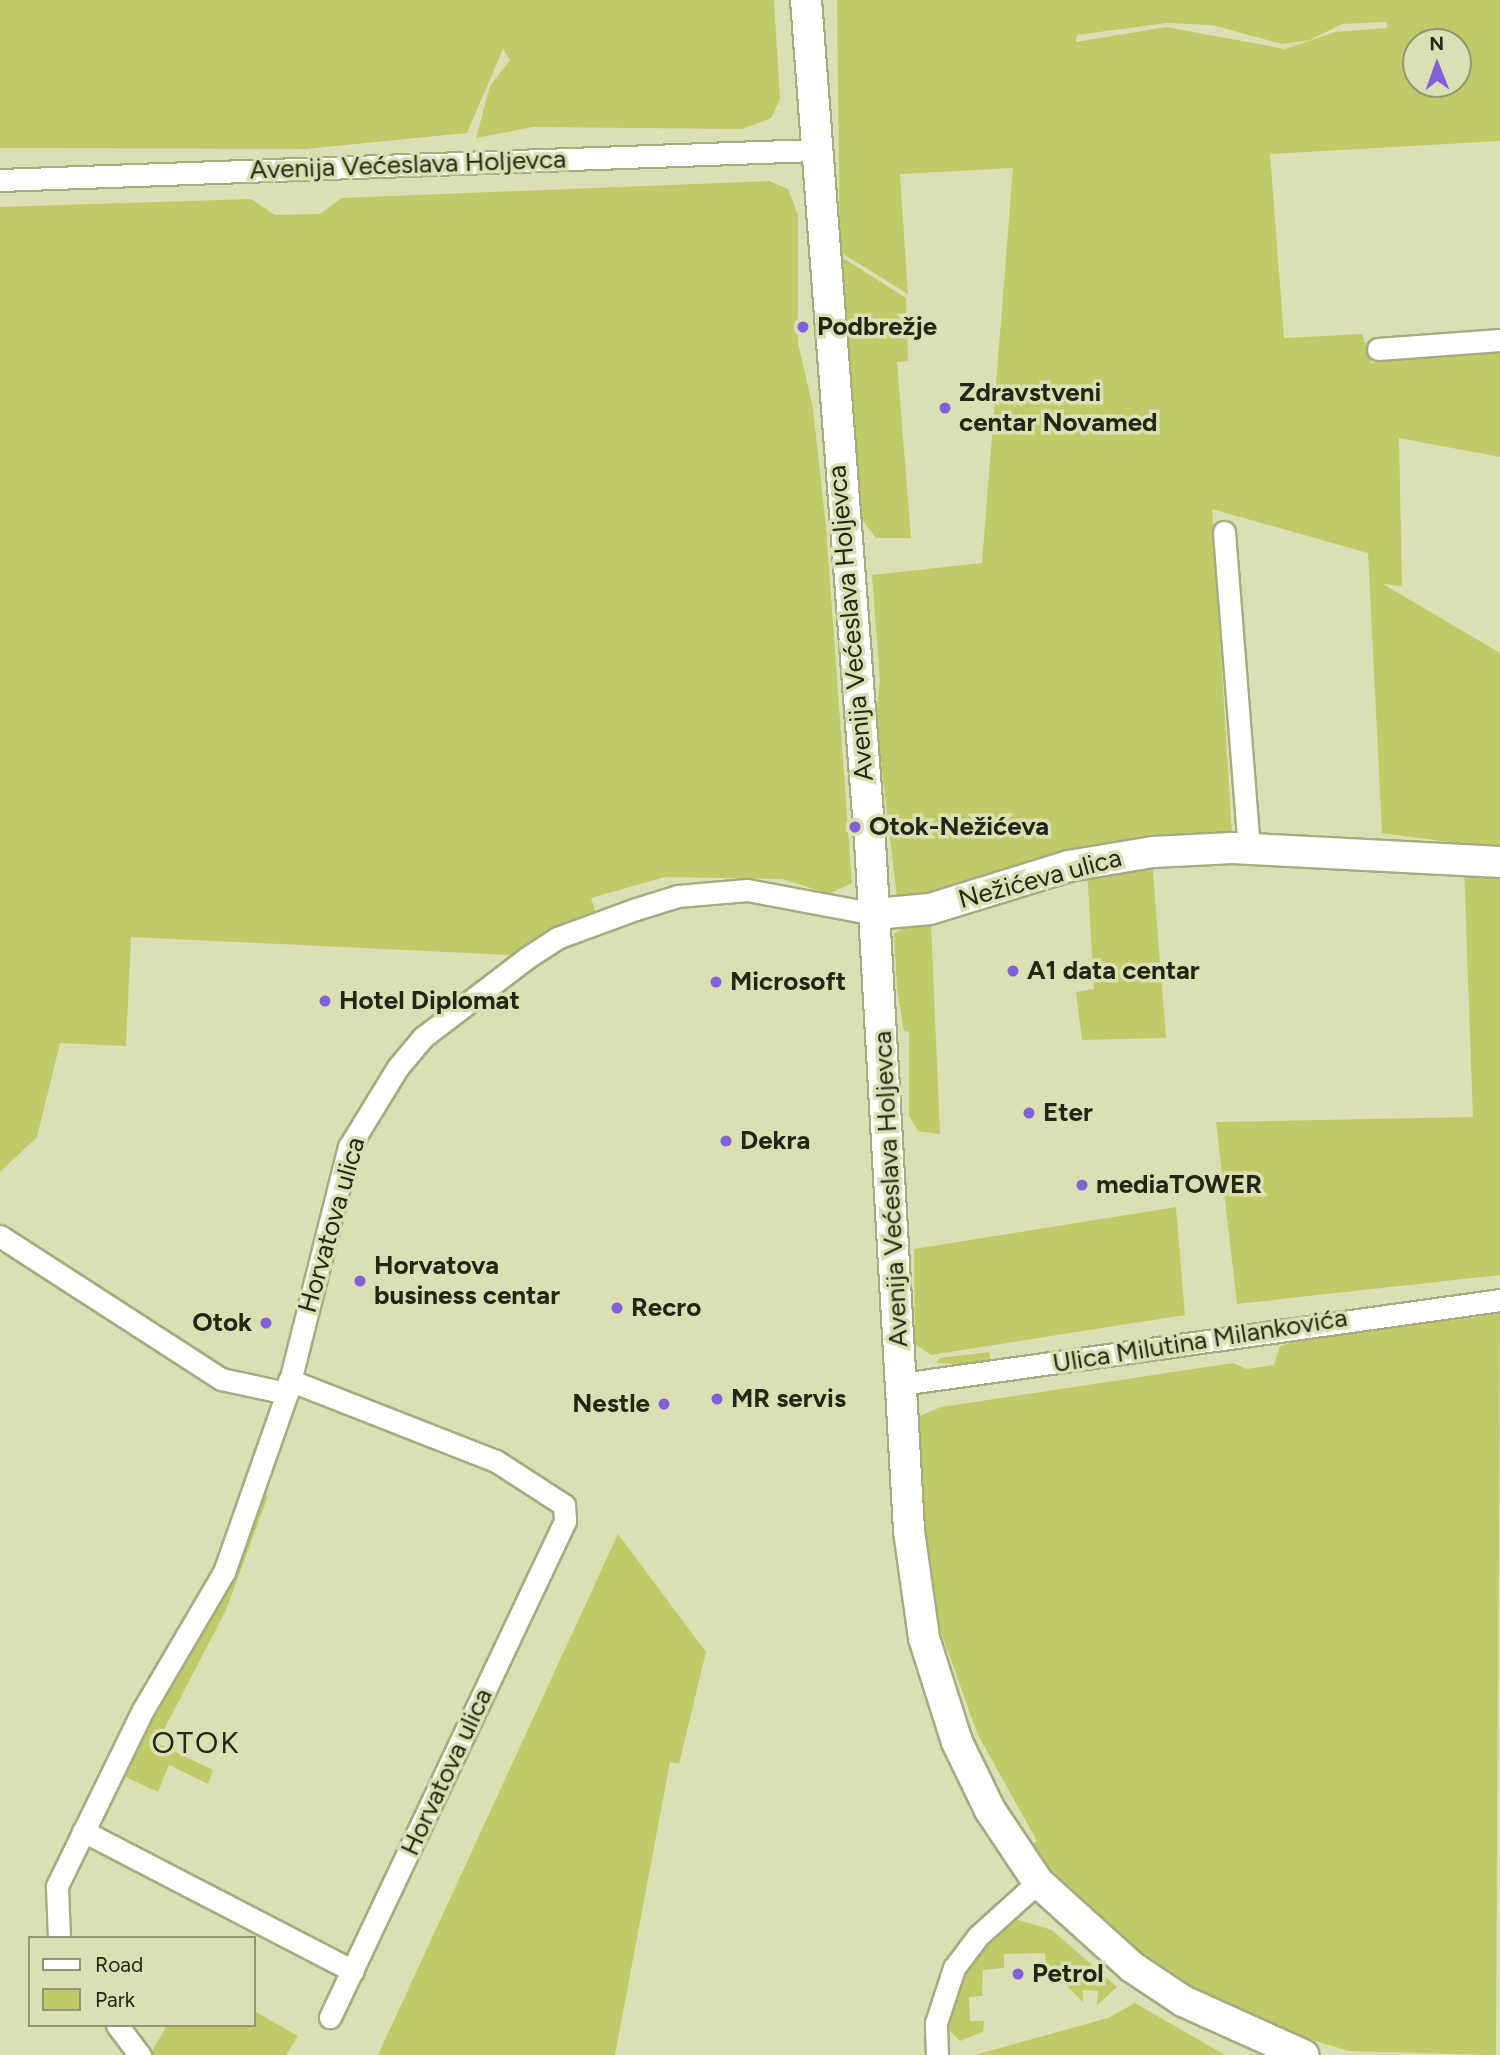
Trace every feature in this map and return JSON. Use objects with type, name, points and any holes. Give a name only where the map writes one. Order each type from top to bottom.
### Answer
[{"type":"street","name":"Avenija Većeslava Holjevca","points":[[806,0],[875,914],[901,1384],[916,1588],[938,1693],[990,1810],[1038,1882],[1147,1978],[1227,2026],[1303,2055]]},
{"type":"street","name":"Avenija Većeslava Holjevca","points":[[0,180],[816,150]]},
{"type":"street","points":[[1378,349],[1500,340]]},
{"type":"street","points":[[1224,532],[1249,849]]},
{"type":"street","name":"Nežićeva ulica","points":[[875,914],[930,909],[1094,860],[1249,849],[1500,862]]},
{"type":"street","name":"Horvatova ulica","points":[[59,1936],[57,1886],[143,1710],[224,1572],[288,1386],[349,1147],[422,1038],[488,984],[557,938],[678,896],[747,890],[875,914]]},
{"type":"street","name":"Horvatova ulica","points":[[0,1237],[221,1380],[288,1386],[496,1461],[564,1505],[565,1521],[330,2017]]},
{"type":"street","name":"Ulica Milutina Milankovića","points":[[901,1384],[1500,1300]]},
{"type":"street","points":[[83,1831],[353,1971]]},
{"type":"street","points":[[937,2055],[936,2023],[954,1968],[977,1937],[1038,1882]]},
{"type":"street","points":[[1227,2026],[1263,2055]]},
{"type":"street","points":[[119,2027],[140,2055]]},
{"type":"green space","points":[[0,0],[774,0],[780,99],[771,118],[742,129],[533,127],[476,138],[490,86],[510,60],[503,49],[467,133],[305,149],[0,148]]},
{"type":"green space","points":[[837,0],[1500,0],[1500,141],[1270,154],[1284,338],[1362,334],[1371,363],[1500,350],[1500,457],[1399,438],[1402,586],[1383,584],[1500,653],[1500,849],[1382,833],[1368,553],[1212,509],[1232,834],[1064,852],[925,896],[897,897],[876,718],[880,679],[872,575],[982,563],[1013,168],[900,174],[908,294],[840,252]],"holes":[[[1386,22],[1387,28],[1335,32],[1285,49],[1166,27],[1076,42],[1077,35],[1166,23],[1212,25],[1282,44],[1310,40],[1342,24]]]},
{"type":"green space","points":[[769,181],[788,189],[798,215],[798,343],[813,408],[826,527],[852,883],[829,894],[783,879],[665,877],[591,898],[595,911],[511,955],[131,937],[126,1046],[60,1043],[37,1137],[0,1172],[0,207],[251,199],[275,215],[320,214],[342,198]]},
{"type":"green space","points":[[840,256],[906,298],[908,361],[897,362],[911,538],[876,538],[860,517]]},
{"type":"green space","points":[[1152,860],[1166,1038],[1082,1040],[1076,992],[1094,989],[1087,869]]},
{"type":"green space","points":[[1464,868],[1500,870],[1500,1275],[1237,1304],[1216,1122],[1473,1117]]},
{"type":"green space","points":[[911,923],[931,923],[940,1134],[918,1131],[909,1116],[909,1032],[904,1031],[897,989],[894,934]]},
{"type":"green space","points":[[1176,1207],[1185,1315],[931,1355],[915,1344],[914,1249]]},
{"type":"green space","points":[[1500,1314],[1496,2055],[1349,2051],[1279,2030],[1182,1983],[1135,1949],[1028,1847],[1037,1841],[977,1733],[929,1598],[913,1419],[941,1407],[1233,1363],[1247,1369],[1274,1365],[1280,1346],[1302,1339]]},
{"type":"green space","points":[[989,1352],[992,1365],[936,1363],[940,1358]]},
{"type":"green space","points":[[261,1493],[268,1496],[226,1610],[157,1743],[213,1770],[208,1784],[169,1765],[158,1792],[117,1773],[206,1630]]},
{"type":"green space","points":[[618,1534],[706,1652],[679,1764],[670,1762],[615,2055],[378,2055]]},
{"type":"green space","points":[[1015,1919],[1052,1930],[1117,1987],[1097,2005],[1098,1991],[1083,1990],[1083,2002],[1046,1964],[1045,1953],[1004,1954],[1004,1968],[983,1970],[982,1996],[969,1997],[970,2021],[984,2021],[983,2032],[960,2041],[947,2028],[958,1977],[991,1935]]},
{"type":"green space","points":[[1135,2003],[1225,2055],[975,2055],[1108,2018]]},
{"type":"green space","points":[[256,2012],[298,2036],[286,2055],[150,2055],[166,2027],[256,2027]]},
{"type":"place","name":"Podbrežje","points":[[803,327]]},
{"type":"place","name":"Zdravstveni centar Novamed","points":[[945,408]]},
{"type":"place","name":"Otok-Nežićeva","points":[[855,827]]},
{"type":"place","name":"A1 data centar","points":[[1013,971]]},
{"type":"place","name":"Microsoft","points":[[716,982]]},
{"type":"place","name":"Hotel Diplomat","points":[[325,1001]]},
{"type":"place","name":"Eter","points":[[1029,1113]]},
{"type":"place","name":"Dekra","points":[[726,1141]]},
{"type":"place","name":"mediaTOWER","points":[[1082,1185]]},
{"type":"place","name":"Horvatova business centar","points":[[360,1281]]},
{"type":"place","name":"Recro","points":[[617,1308]]},
{"type":"place","name":"Otok","points":[[266,1323]]},
{"type":"place","name":"MR servis","points":[[717,1399]]},
{"type":"place","name":"Nestle","points":[[664,1404]]},
{"type":"place","name":"Petrol","points":[[1018,1974]]},
{"type":"district","name":"OTOK","points":[[196,1743]]}]
